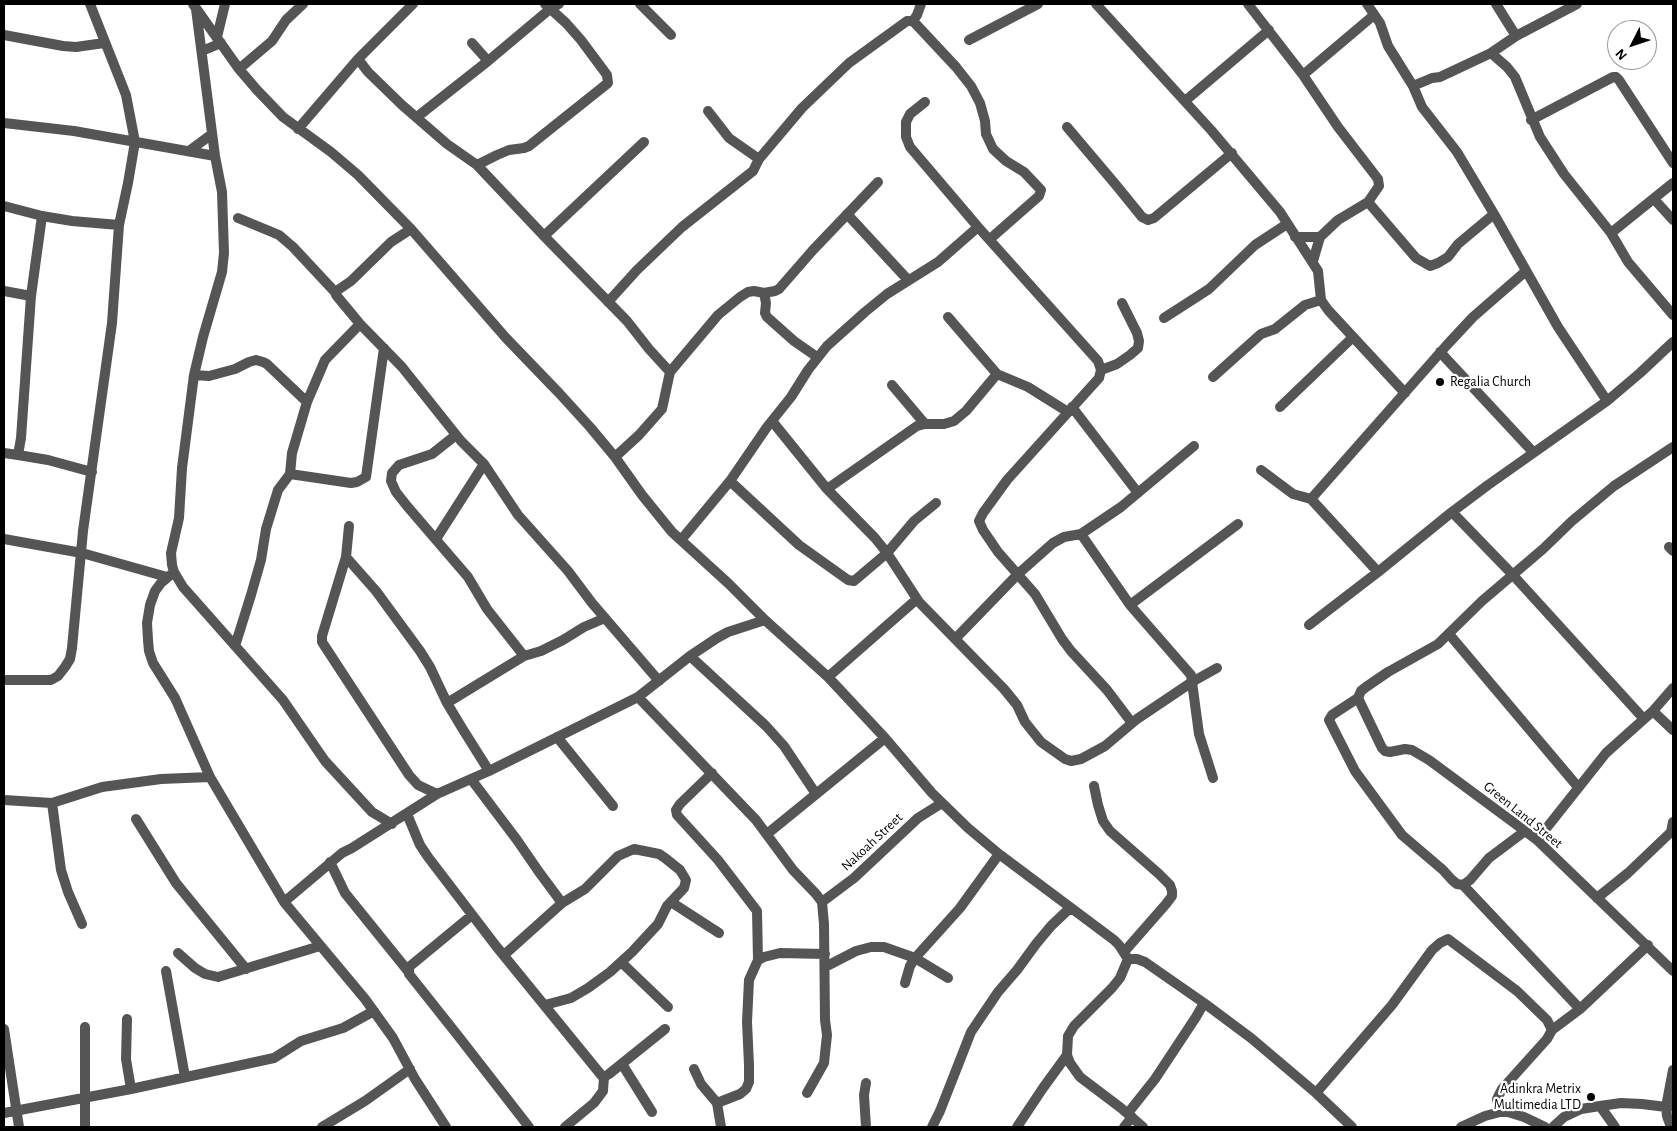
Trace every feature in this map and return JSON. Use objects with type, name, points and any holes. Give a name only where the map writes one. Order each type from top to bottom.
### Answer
[{"type":"street","points":[[4,680],[51,680],[58,676],[65,668],[70,659],[72,648],[83,531],[112,322],[119,225],[134,142],[126,95],[90,4]]},
{"type":"street","points":[[202,51],[219,40],[225,4]]},
{"type":"street","points":[[239,69],[272,41],[286,20],[303,4]]},
{"type":"street","points":[[298,128],[358,59],[413,4]]},
{"type":"street","points":[[640,4],[670,35]]},
{"type":"street","points":[[913,21],[921,4]]},
{"type":"street","points":[[969,40],[1038,4]]},
{"type":"street","points":[[1096,4],[1232,153],[1280,212],[1318,271],[1321,300],[1352,338],[1405,393]]},
{"type":"street","points":[[1248,4],[1303,75],[1338,127],[1378,179],[1379,186],[1368,202],[1338,220],[1320,236],[1313,261]]},
{"type":"street","points":[[1367,4],[1383,28],[1388,46],[1413,86],[1422,107],[1457,152],[1558,327],[1607,400]]},
{"type":"street","points":[[1496,4],[1516,36]]},
{"type":"street","points":[[1413,86],[1432,78],[1440,77],[1491,53],[1516,36],[1577,4]]},
{"type":"street","points":[[417,117],[488,61],[552,5],[607,75],[608,83],[529,146],[510,150],[477,165]]},
{"type":"street","points":[[194,6],[239,69],[269,104],[351,169],[411,229],[506,338],[560,393],[615,457],[654,511],[681,540],[828,678],[885,738],[942,803],[999,854],[1114,940],[1126,956],[1145,962],[1251,1038],[1316,1093],[1352,1127]]},
{"type":"street","points":[[194,6],[202,51],[214,156],[222,192],[224,253],[222,272],[194,375],[182,468],[179,518],[171,553],[170,575],[155,591],[150,604],[147,623],[150,651],[153,663],[175,698],[210,777],[284,902],[374,1011],[393,1038],[446,1127]]},
{"type":"street","points":[[1303,75],[1374,15]]},
{"type":"street","points":[[608,302],[637,270],[682,228],[753,171],[759,159],[802,108],[849,63],[903,23],[913,21]]},
{"type":"street","points":[[913,21],[956,67],[976,94],[984,112],[986,134],[990,145],[1006,161],[1024,172],[1041,190],[1039,196],[990,240]]},
{"type":"street","points":[[1185,100],[1269,30]]},
{"type":"street","points":[[4,35],[63,46],[76,47],[104,43]]},
{"type":"street","points":[[472,43],[488,61]]},
{"type":"street","points":[[1491,53],[1507,67],[1514,77],[1531,120],[1564,174],[1611,233],[1628,262],[1673,315]]},
{"type":"street","points":[[358,59],[386,90],[447,144],[477,165],[627,321],[670,372]]},
{"type":"street","points":[[1531,120],[1612,77],[1616,77],[1673,163]]},
{"type":"street","points":[[925,102],[910,114],[906,122],[906,137],[910,147],[978,227],[1098,361],[1101,370],[1099,378],[1008,480],[980,518],[980,526],[1006,561],[1035,594],[1071,651],[1107,690],[1132,723]]},
{"type":"street","points":[[708,110],[729,138],[759,159]]},
{"type":"street","points":[[4,123],[74,131],[214,156]]},
{"type":"street","points":[[1067,128],[1142,217],[1148,220],[1154,218],[1232,153]]},
{"type":"street","points":[[189,151],[212,134]]},
{"type":"street","points":[[544,236],[644,142]]},
{"type":"street","points":[[615,457],[639,435],[662,409],[670,372],[718,315],[748,292],[764,293],[779,289],[878,182]]},
{"type":"street","points":[[1611,233],[1673,183]]},
{"type":"street","points":[[1654,199],[1673,220]]},
{"type":"street","points":[[1368,202],[1416,258],[1430,266],[1438,264],[1448,257],[1458,244],[1494,214]]},
{"type":"street","points":[[4,206],[42,216],[72,221],[119,225]]},
{"type":"street","points":[[847,214],[908,280]]},
{"type":"street","points":[[18,455],[21,438],[31,296],[42,216]]},
{"type":"street","points":[[238,218],[271,231],[286,240],[335,292],[360,324],[402,367],[456,435],[484,464],[518,515],[568,571],[592,603],[659,681]]},
{"type":"street","points":[[1164,318],[1209,290],[1255,245],[1287,224]]},
{"type":"street","points":[[681,540],[730,481],[791,397],[817,357],[887,294],[938,262],[978,227]]},
{"type":"street","points":[[335,292],[351,281],[391,242],[411,229]]},
{"type":"street","points":[[1296,237],[1320,236]]},
{"type":"street","points":[[1311,499],[1472,317],[1526,271]]},
{"type":"street","points":[[4,291],[31,296]]},
{"type":"street","points":[[764,293],[767,318],[794,341],[817,357]]},
{"type":"street","points":[[1213,377],[1261,334],[1275,329],[1304,305],[1321,300]]},
{"type":"street","points":[[1101,370],[1117,364],[1138,348],[1137,333],[1122,304]]},
{"type":"street","points":[[948,317],[998,374],[1028,387],[1070,410],[1138,493]]},
{"type":"street","points":[[235,646],[278,490],[290,474],[292,453],[307,402],[322,364],[360,324]]},
{"type":"street","points":[[1280,407],[1352,338]]},
{"type":"street","points":[[1309,625],[1452,512],[1607,400],[1640,374],[1673,342]]},
{"type":"street","points":[[290,474],[351,483],[366,477],[384,348]]},
{"type":"street","points":[[1440,352],[1533,452]]},
{"type":"street","points":[[194,375],[209,376],[234,370],[256,360],[267,364],[307,402]]},
{"type":"street","points":[[827,490],[917,426],[944,424],[954,421],[966,412],[998,374]]},
{"type":"street","points":[[892,385],[924,424]]},
{"type":"street","points":[[772,421],[827,490],[887,552],[917,599],[929,614],[1004,689],[1017,705],[1028,726],[1041,742],[1064,759],[1071,761],[1081,759],[1105,746],[1132,723],[1192,682],[1217,668]]},
{"type":"street","points":[[456,435],[432,454],[399,465],[394,469],[391,481],[396,492],[468,577],[487,609],[524,656]]},
{"type":"street","points":[[955,639],[1018,574],[1053,543],[1064,537],[1082,534],[1121,507],[1194,446]]},
{"type":"street","points":[[1580,1009],[1463,885],[1457,884],[1452,880],[1402,835],[1355,771],[1329,720],[1332,715],[1358,698],[1361,691],[1366,687],[1388,672],[1430,650],[1449,634],[1482,600],[1543,549],[1572,521],[1614,486],[1673,447]]},
{"type":"street","points":[[4,453],[48,460],[92,472]]},
{"type":"street","points":[[436,539],[484,464]]},
{"type":"street","points":[[1261,470],[1292,494],[1311,499],[1378,572]]},
{"type":"street","points":[[730,481],[799,545],[848,580],[854,581],[887,552],[914,521],[936,503]]},
{"type":"street","points":[[1452,512],[1512,574],[1643,718]]},
{"type":"street","points":[[1130,605],[1238,524]]},
{"type":"street","points":[[350,526],[346,557],[322,636],[322,642],[409,775],[418,785],[437,794]]},
{"type":"street","points":[[1082,534],[1130,605],[1191,675],[1199,734],[1213,778]]},
{"type":"street","points":[[4,539],[82,552],[170,575],[183,587],[283,700],[325,761],[372,812],[392,824]]},
{"type":"street","points":[[346,557],[376,592],[420,651],[430,667],[447,703],[489,771]]},
{"type":"street","points":[[828,678],[917,599]]},
{"type":"street","points":[[447,703],[524,656],[541,651],[584,627],[605,618]]},
{"type":"street","points":[[284,902],[342,853],[392,824],[437,794],[489,771],[638,697],[690,656],[728,632],[765,620]]},
{"type":"street","points":[[1449,634],[1578,787]]},
{"type":"street","points":[[690,656],[766,726],[784,746],[816,794]]},
{"type":"street","points":[[1538,840],[1606,753],[1653,711],[1673,688]]},
{"type":"street","points":[[638,697],[756,820],[793,870],[822,902],[825,954],[826,1052],[824,1063],[807,1093]]},
{"type":"street","name":"Green Land Street","points":[[1358,698],[1382,748],[1390,752],[1409,749],[1421,755],[1538,840],[1673,971]]},
{"type":"street","points":[[1653,711],[1673,730]]},
{"type":"street","points":[[557,737],[613,806]]},
{"type":"street","points":[[767,834],[885,738]]},
{"type":"street","points":[[712,773],[680,804],[676,810],[677,815],[718,860],[756,911],[758,960],[749,980],[747,1022],[750,1065],[749,1082],[746,1089],[740,1094],[717,1103]]},
{"type":"street","points":[[4,800],[52,804],[102,787],[161,779],[210,777]]},
{"type":"street","points":[[471,779],[562,903]]},
{"type":"street","points":[[1094,786],[1103,821],[1110,831],[1170,885],[1172,896],[1126,956],[1116,983],[1071,1030],[1067,1042],[1067,1055],[1080,1077],[1143,1127]]},
{"type":"street","name":"Nakoah Street","points":[[822,902],[854,878],[918,818],[942,803]]},
{"type":"street","points":[[52,804],[61,870],[66,888],[82,924]]},
{"type":"street","points":[[407,814],[420,845],[428,857],[472,915],[604,1077]]},
{"type":"street","points":[[136,819],[176,883],[246,969]]},
{"type":"street","points":[[1597,898],[1628,873],[1672,829]]},
{"type":"street","points":[[1463,885],[1490,858],[1525,831]]},
{"type":"street","points":[[504,955],[562,903],[585,889],[618,856],[634,849],[659,854],[673,864],[684,876],[686,884],[684,888],[671,902],[658,924],[621,962],[588,988],[564,1000],[545,1005]]},
{"type":"street","points":[[905,983],[910,966],[915,958],[960,908],[999,854]]},
{"type":"street","points":[[330,862],[345,893],[529,1127]]},
{"type":"street","points":[[671,902],[719,933]]},
{"type":"street","points":[[932,1127],[971,1032],[998,992],[1036,944],[1070,908]]},
{"type":"street","points":[[408,971],[409,967],[472,915]]},
{"type":"street","points":[[1316,1093],[1392,1005],[1432,950],[1448,939],[1517,991],[1548,1020],[1552,1030]]},
{"type":"street","points":[[1500,1112],[1497,1099],[1502,1089],[1547,1039],[1552,1030],[1580,1009],[1648,945]]},
{"type":"street","points":[[178,953],[195,968],[210,976],[218,977],[320,946]]},
{"type":"street","points":[[825,967],[856,951],[871,947],[884,947],[915,958],[948,978]]},
{"type":"street","points":[[758,960],[780,953],[825,954]]},
{"type":"street","points":[[621,962],[668,1007]]},
{"type":"street","points":[[166,971],[185,1077]]},
{"type":"street","points":[[1124,1127],[1204,1003]]},
{"type":"street","points":[[4,1113],[131,1089],[274,1058],[301,1041],[343,1028],[374,1011]]},
{"type":"street","points":[[127,1019],[126,1059],[131,1089]]},
{"type":"street","points":[[85,1026],[85,1127]]},
{"type":"street","points":[[4,1029],[19,1127]]},
{"type":"street","points":[[604,1077],[665,1029]]},
{"type":"street","points":[[1017,1127],[1067,1055]]},
{"type":"street","points":[[622,1064],[652,1112]]},
{"type":"street","points":[[322,1127],[339,1123],[365,1101],[410,1069]]},
{"type":"street","points":[[694,1069],[701,1084],[717,1103],[721,1127]]},
{"type":"street","points":[[1670,1127],[1667,1116],[1670,1106],[1673,1070]]},
{"type":"street","points":[[565,1127],[594,1103],[603,1091],[604,1077]]},
{"type":"street","points":[[866,1083],[864,1095],[866,1127]]},
{"type":"street","points":[[1553,1127],[1564,1117],[1581,1109],[1621,1103],[1670,1106]]},
{"type":"street","points":[[1600,1106],[1615,1127]]},
{"type":"street","points":[[1466,1126],[1484,1116],[1508,1112],[1545,1127]]},
{"type":"place","name":"Regalia Church","points":[[1440,382]]},
{"type":"place","name":"Adinkra Metrix Multimedia LTD","points":[[1591,1097]]}]
